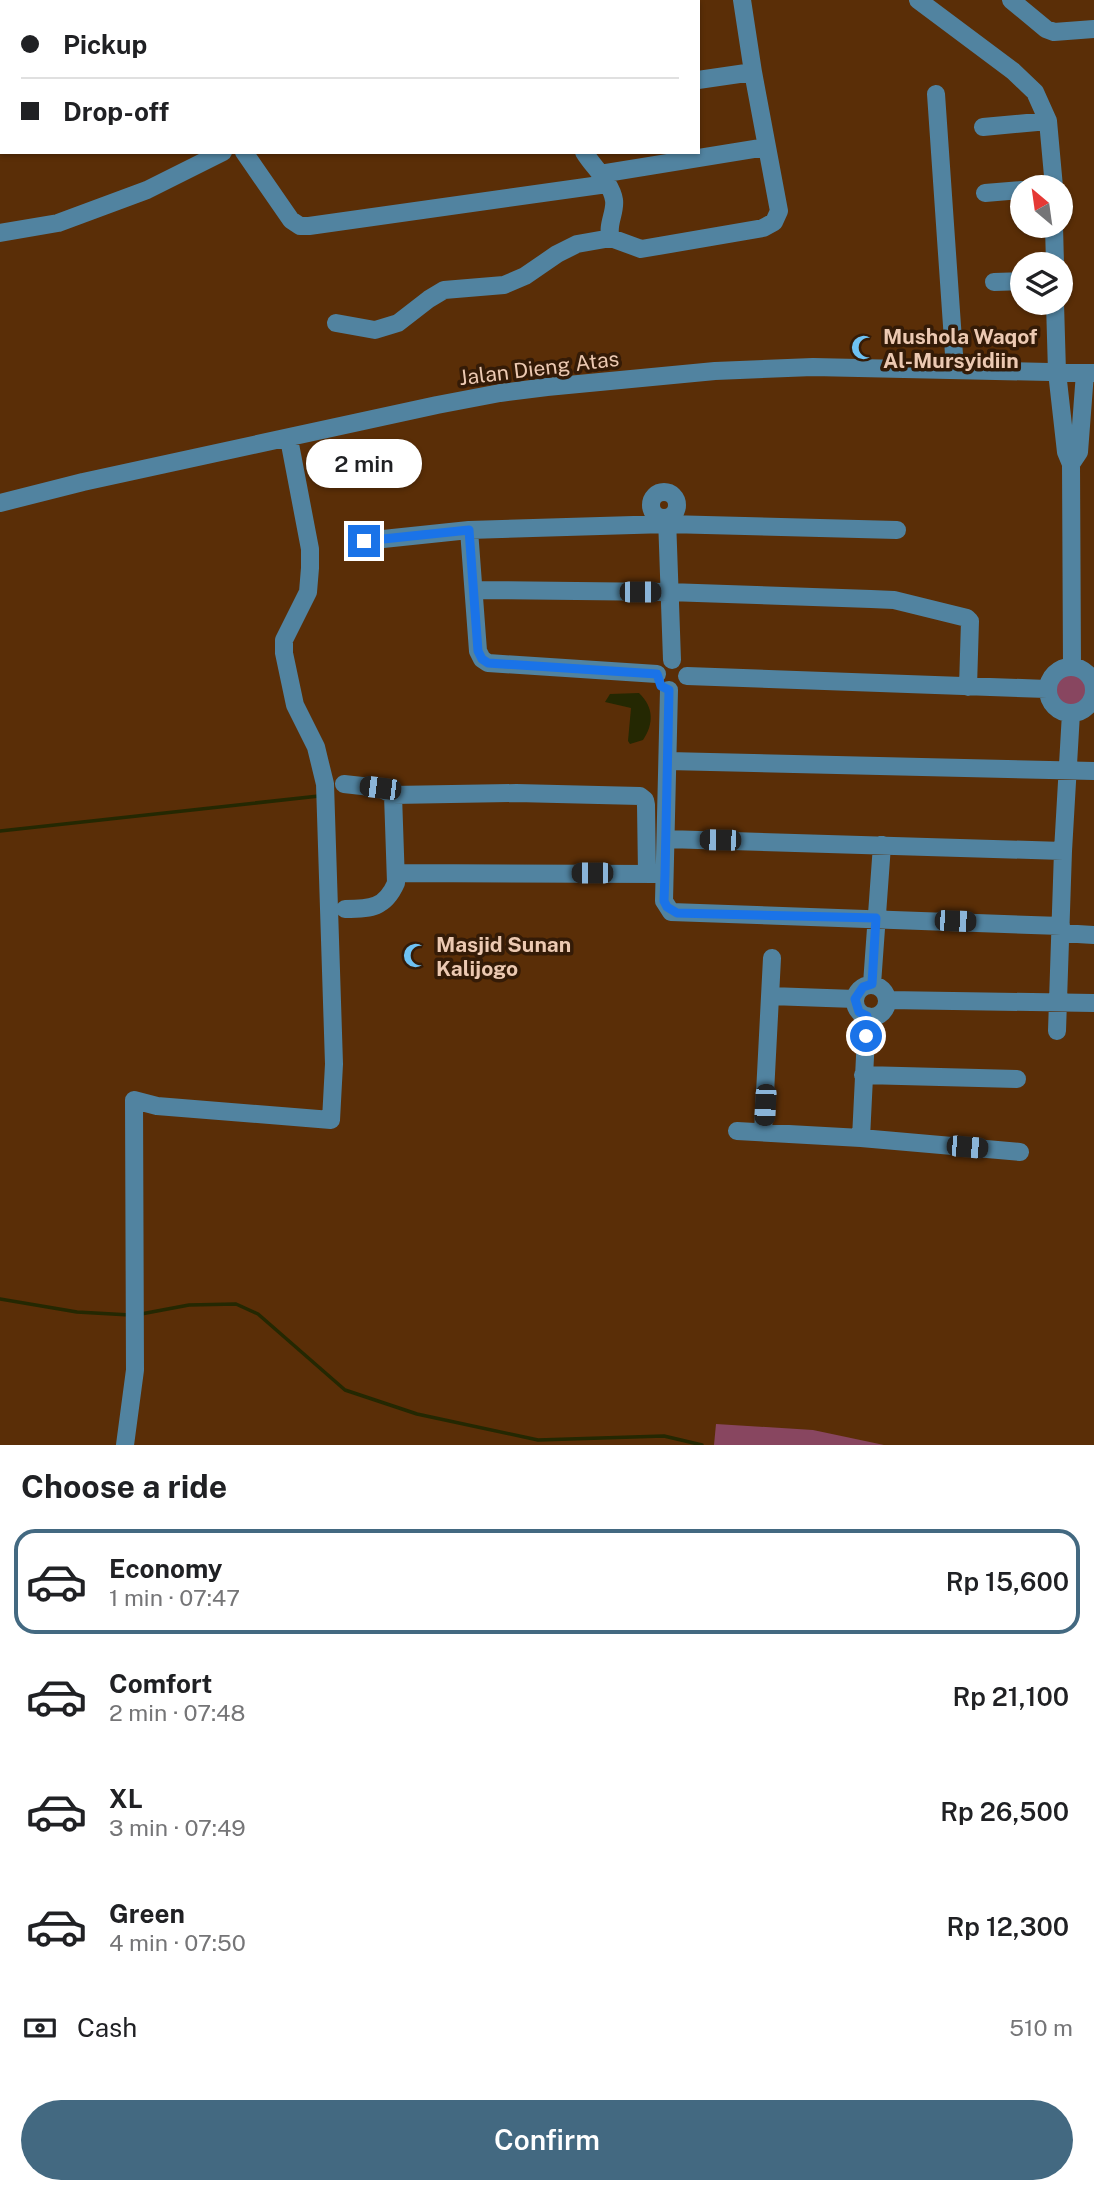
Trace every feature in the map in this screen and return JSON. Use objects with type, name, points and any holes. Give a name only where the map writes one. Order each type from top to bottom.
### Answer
[{"type":"street","points":[[336,323],[375,330],[398,323],[444,290],[504,285],[525,276],[577,244],[611,238],[641,249],[762,228],[774,222],[779,211],[742,0]]},
{"type":"street","points":[[918,0],[1013,71],[1035,92],[1048,121],[1053,175]]},
{"type":"street","points":[[1011,0],[1046,29],[1054,32],[1094,29]]},
{"type":"street","points":[[700,80],[753,72]]},
{"type":"street","points":[[936,94],[955,369]]},
{"type":"street","points":[[983,127],[1048,121]]},
{"type":"street","points":[[245,154],[291,220],[300,226],[603,179],[767,147]]},
{"type":"street","points":[[0,233],[58,223],[147,191],[219,154]]},
{"type":"street","points":[[585,154],[603,179],[614,202],[609,233],[611,238]]},
{"type":"street","points":[[985,192],[1010,191]]},
{"type":"street","points":[[994,282],[1010,281]]},
{"type":"street","points":[[1055,315],[1057,372],[1066,452],[1071,464],[1072,667]]},
{"type":"street","name":"Jalan Dieng Atas","points":[[0,503],[83,482],[437,405],[547,387],[734,370],[813,367],[1090,373]]},
{"type":"street","points":[[1071,464],[1079,453],[1083,408],[1090,373]]},
{"type":"street","points":[[1061,409],[1083,408]]},
{"type":"street","points":[[125,1445],[135,1370],[134,1100],[157,1106],[331,1121],[334,1064],[325,784],[316,747],[295,705],[284,653],[284,640],[308,592],[310,568],[310,549],[289,439]]},
{"type":"street","points":[[667,521],[672,660]]},
{"type":"street","points":[[364,541],[469,530],[667,521],[897,530]]},
{"type":"street","points":[[469,530],[478,651],[482,659],[488,663],[657,674]]},
{"type":"street","points":[[474,590],[668,592],[894,600],[967,618],[971,625],[968,687]]},
{"type":"street","points":[[672,660],[685,666],[687,676],[679,688],[669,690],[661,686],[657,674],[660,666],[672,660]]},
{"type":"street","points":[[1072,667],[1088,674],[1094,691],[1087,707],[1071,713],[1056,708],[1049,700],[1047,689],[1055,673],[1072,667]]},
{"type":"street","points":[[687,676],[1047,689]]},
{"type":"street","points":[[656,874],[666,839],[669,690]]},
{"type":"street","points":[[1057,1031],[1071,713]]},
{"type":"street","points":[[668,761],[1094,771]]},
{"type":"street","points":[[344,785],[380,788],[393,795],[516,793],[640,796],[645,800],[656,874],[664,901],[671,912],[876,918],[1061,929],[1094,935]]},
{"type":"street","points":[[345,909],[373,907],[382,904],[391,896],[397,873],[393,795]]},
{"type":"street","points":[[666,839],[1063,851]]},
{"type":"street","points":[[872,984],[882,845]]},
{"type":"street","points":[[397,873],[656,874]]},
{"type":"street","points":[[763,1132],[772,958]]},
{"type":"street","points":[[855,999],[863,987],[872,984],[884,991],[888,1000]]},
{"type":"street","points":[[770,996],[855,999]]},
{"type":"street","points":[[855,999],[859,1012],[867,1016],[881,1013],[888,1000]]},
{"type":"street","points":[[888,1000],[1094,1003]]},
{"type":"street","points":[[861,1138],[867,1016]]},
{"type":"street","points":[[863,1075],[1017,1079]]},
{"type":"street","points":[[737,1131],[861,1138],[1020,1152]]},
{"type":"shaded area","points":[[1070,674],[1081,679],[1086,690],[1081,701],[1070,706],[1059,701],[1054,690],[1059,679]]},
{"type":"shaded area","points":[[639,693],[648,704],[651,722],[643,740],[630,744],[631,708],[605,702],[610,694]]},
{"type":"shaded area","points":[[716,1424],[813,1430],[884,1445],[714,1445]]},
{"type":"waterway","points":[[0,831],[319,796]]},
{"type":"waterway","points":[[0,1299],[77,1312],[130,1315]]},
{"type":"waterway","points":[[141,1314],[189,1305],[236,1304],[258,1314],[345,1390],[417,1414],[538,1440],[664,1436],[702,1445]]},
{"type":"place","name":"Mushola Waqof Al-Mursyidiin","points":[[863,348]]},
{"type":"place","name":"Masjid Sunan Kalijogo","points":[[416,956]]},
{"type":"route","points":[[364,541],[469,530],[478,651],[488,663],[657,674],[661,686],[669,690],[664,901],[667,907],[671,912],[677,913],[876,918],[872,984],[863,987],[855,999],[859,1012],[867,1016],[866,1036]]}]
